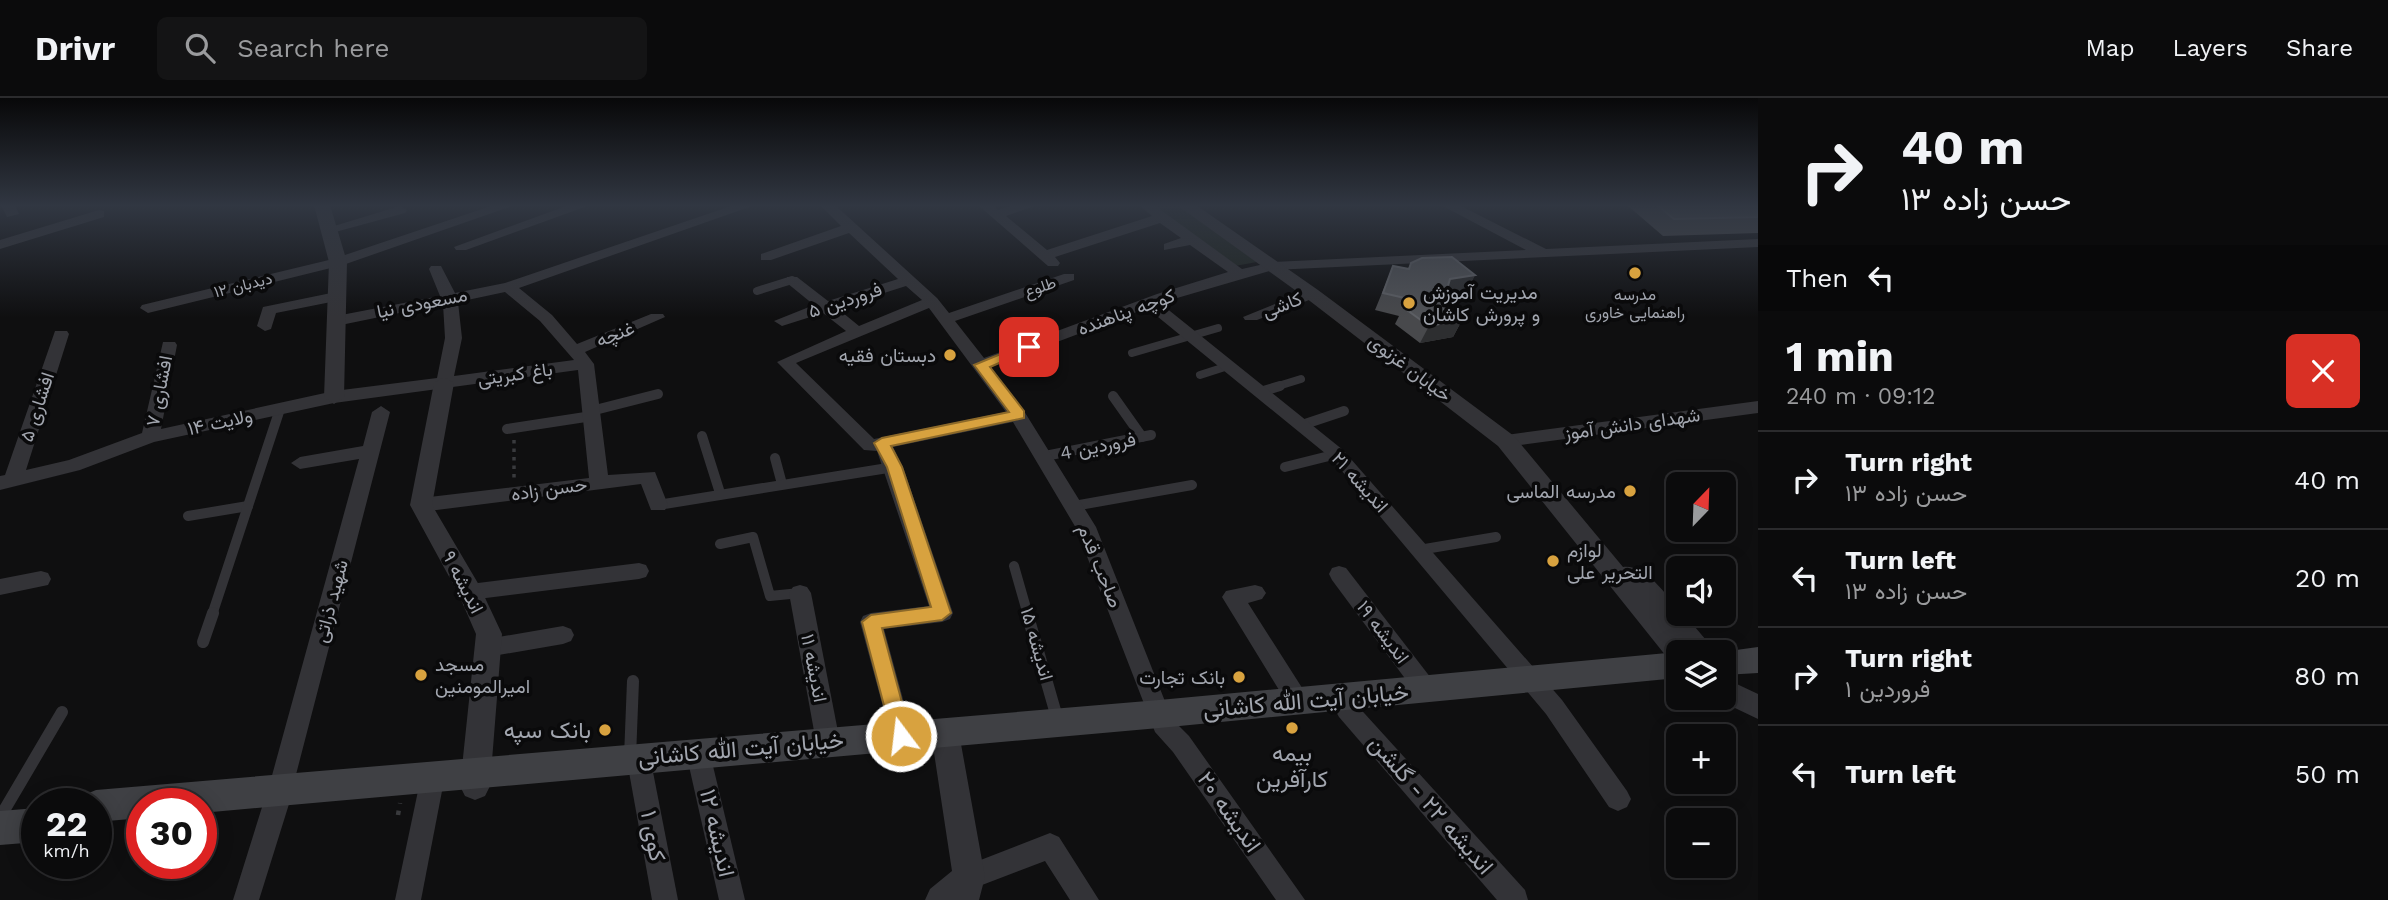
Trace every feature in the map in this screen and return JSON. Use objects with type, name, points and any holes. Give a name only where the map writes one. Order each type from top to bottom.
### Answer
[{"type":"main road","points":[[1736,670],[1758,660]]},
{"type":"main road","name":"خیابان آیت الله کاشانی","points":[[636,765],[701,766],[1058,723],[1347,710],[1666,667]]},
{"type":"main road","points":[[1736,676],[1758,675]]},
{"type":"main road","name":"خیابان آیت الله کاشانی","points":[[217,808],[278,797],[636,765],[828,742],[901,736],[946,738],[1161,720],[1298,701],[1426,689],[1666,681]]},
{"type":"main road","name":"خیابان آیت الله کاشانی","points":[[112,805],[430,791],[476,779]]},
{"type":"main road","points":[[1,819],[21,815]]},
{"type":"main road","points":[[1,819],[21,822]]},
{"type":"street","points":[[332,242],[338,262],[334,397]]},
{"type":"street","name":"دیدبان ۱۲","points":[[148,308],[338,262],[397,242]]},
{"type":"street","points":[[461,247],[474,242]]},
{"type":"street","points":[[508,287],[639,242]]},
{"type":"street","points":[[766,257],[808,242]]},
{"type":"street","name":"صاحب قدم","points":[[866,242],[932,301],[1018,415],[1045,456],[1086,527],[1161,720]]},
{"type":"street","name":"طلوع","points":[[945,319],[1069,277],[1028,242]]},
{"type":"street","points":[[1044,256],[1086,242]]},
{"type":"street","points":[[1169,247],[1182,242]]},
{"type":"street","points":[[1197,242],[1238,273]]},
{"type":"street","name":"خیابان غزنوی","points":[[1241,242],[1506,441],[1607,561]]},
{"type":"street","points":[[1522,242],[1541,252]]},
{"type":"street","name":"کوچه پناهنده","points":[[981,365],[1238,273],[1273,266],[1758,243]]},
{"type":"street","points":[[421,505],[444,383],[455,345],[451,296],[436,269]]},
{"type":"street","points":[[792,280],[856,331]]},
{"type":"street","name":"فروردین ۵","points":[[782,321],[909,280]]},
{"type":"street","points":[[508,287],[546,318],[586,364],[599,482]]},
{"type":"street","name":"مسعودی نیا","points":[[336,321],[451,296],[508,287]]},
{"type":"street","name":"کاشی","points":[[1251,317],[1312,294]]},
{"type":"street","points":[[265,327],[269,310],[336,297]]},
{"type":"street","points":[[932,301],[785,362],[870,446],[1018,415]]},
{"type":"street","name":"اندیشه ۲۱","points":[[1150,303],[1337,454],[1555,707],[1618,799]]},
{"type":"street","name":"غنچه","points":[[574,351],[657,317]]},
{"type":"street","name":"افشاری ۵","points":[[6,481],[61,334]]},
{"type":"street","name":"افشاری ۷","points":[[150,437],[169,345]]},
{"type":"street","name":"باغ کبریتی","points":[[444,383],[586,364]]},
{"type":"street","name":"ولایت ۱۴","points":[[6,481],[73,465],[150,437],[334,397],[444,383]]},
{"type":"street","name":"شهدای دانش آموز","points":[[1506,441],[1758,407]]},
{"type":"street","name":"شهید ذراتی","points":[[246,900],[278,797],[381,412]]},
{"type":"street","points":[[882,443],[894,467],[942,613],[871,622],[901,736]]},
{"type":"street","points":[[300,463],[371,451]]},
{"type":"street","name":"حسن زاده","points":[[421,505],[648,477],[658,505]]},
{"type":"street","name":"اندیشه ۹","points":[[421,505],[470,592],[489,634],[476,779]]},
{"type":"street","points":[[1607,561],[1619,582],[1668,640]]},
{"type":"street","points":[[1607,561],[1638,582],[1692,640]]},
{"type":"street","points":[[470,592],[639,571]]},
{"type":"street","name":"اندیشه ۱۹","points":[[1339,574],[1426,689]]},
{"type":"street","points":[[0,587],[41,579]]},
{"type":"street","name":"اندیشه ۱۱","points":[[800,593],[828,742]]},
{"type":"street","points":[[1255,593],[1233,597],[1298,701]]},
{"type":"street","points":[[487,648],[563,635]]},
{"type":"street","points":[[1736,687],[1758,707]]},
{"type":"street","name":"اندیشه ۲۲ - گلشن","points":[[1347,710],[1515,900]]},
{"type":"street","name":"اندیشه ۲۰","points":[[1161,720],[1292,900]]},
{"type":"street","points":[[946,738],[966,889]]},
{"type":"street","name":"کوی ۱","points":[[636,765],[665,900]]},
{"type":"street","name":"اندیشه ۱۲","points":[[701,766],[732,900]]},
{"type":"street","points":[[408,900],[430,791]]},
{"type":"street","points":[[941,900],[1050,846],[1086,900]]},
{"type":"lane","points":[[757,291],[792,280]]},
{"type":"lane","points":[[1132,354],[1218,327]]},
{"type":"lane","points":[[1200,375],[1228,366]]},
{"type":"lane","points":[[1260,392],[1301,379]]},
{"type":"lane","points":[[511,428],[591,413],[658,394]]},
{"type":"lane","name":"فروردین 4","points":[[1045,456],[1147,436],[1113,396]]},
{"type":"lane","points":[[203,642],[280,409]]},
{"type":"lane","points":[[1302,425],[1344,411]]},
{"type":"lane","points":[[702,436],[720,493]]},
{"type":"lane","points":[[1285,467],[1337,454]]},
{"type":"lane","points":[[775,458],[782,484]]},
{"type":"lane","points":[[658,505],[894,467]]},
{"type":"lane","points":[[1074,506],[1192,485]]},
{"type":"lane","points":[[188,516],[248,506]]},
{"type":"lane","points":[[720,544],[753,537],[770,596],[800,593]]},
{"type":"lane","points":[[1419,550],[1496,537]]},
{"type":"lane","name":"اندیشه ۱۵","points":[[1014,566],[1058,723]]},
{"type":"lane","points":[[633,681],[636,765]]},
{"type":"lane","points":[[1,819],[62,712]]},
{"type":"path","points":[[511,428],[514,494]]},
{"type":"shaded area","points":[[1203,242],[1230,242],[1257,262],[1235,266]]},
{"type":"building","points":[[1452,257],[1475,275],[1450,279],[1443,303],[1462,320],[1429,326],[1403,307],[1409,299],[1383,293],[1393,266],[1409,269],[1411,263],[1422,258]]},
{"type":"place","name":"مدرسه راهنمایی خاوری","points":[[1635,273]]},
{"type":"place","name":"مدیریت آموزش و پرورش کاشان","points":[[1409,303]]},
{"type":"place","name":"دبستان فقیه","points":[[950,355]]},
{"type":"place","name":"مدرسه الماسی","points":[[1630,491]]},
{"type":"place","name":"لوازم التحریر علی","points":[[1553,561]]},
{"type":"place","name":"مسجد امیرالمومنین","points":[[421,675]]},
{"type":"place","name":"بانک تجارت","points":[[1239,677]]},
{"type":"place","name":"بیمه کارآفرین","points":[[1292,728]]},
{"type":"place","name":"بانک سپه","points":[[605,730]]},
{"type":"route","points":[[901,736],[871,622],[942,613],[894,467],[882,443],[1018,415],[981,365],[1029,347]]}]
